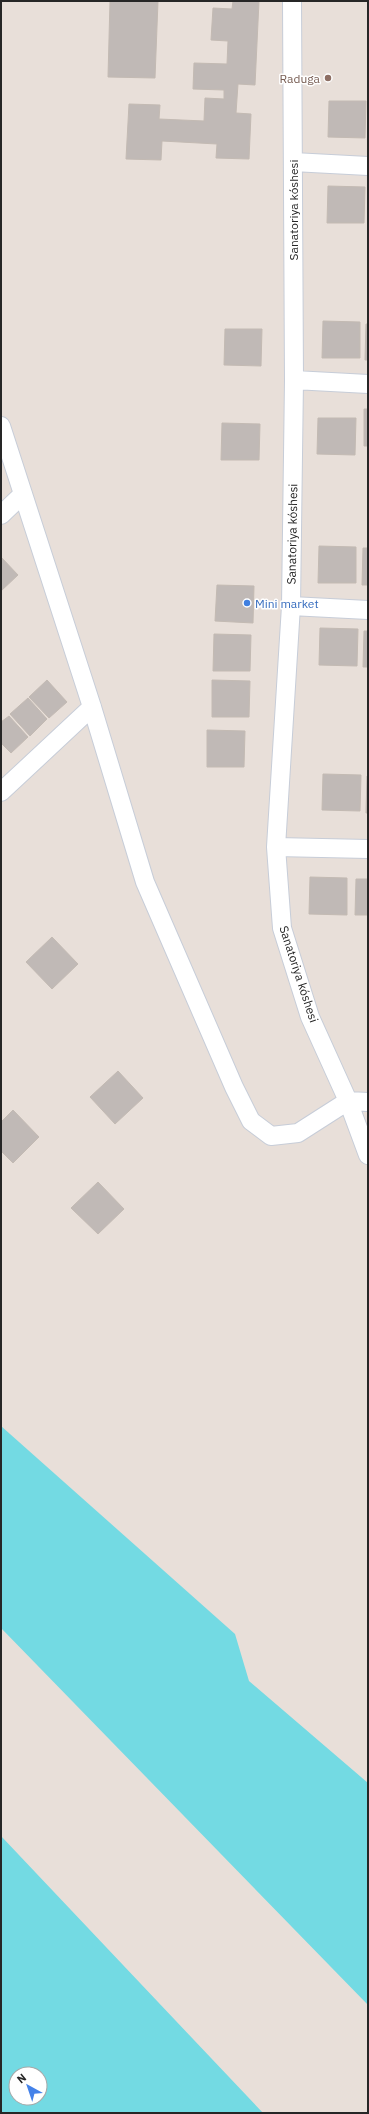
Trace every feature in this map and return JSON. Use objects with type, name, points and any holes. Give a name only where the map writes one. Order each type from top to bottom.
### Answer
[{"type":"street","name":"Sanatoriya kóshesi","points":[[292,1],[294,380],[291,606],[276,847],[282,928],[310,1017],[348,1102],[368,1155]]},
{"type":"street","points":[[293,162],[368,166]]},
{"type":"street","points":[[294,380],[368,384]]},
{"type":"street","points":[[1,426],[92,707],[145,882],[234,1087],[251,1121],[271,1136],[298,1132],[348,1102],[368,1102]]},
{"type":"street","points":[[1,515],[23,494]]},
{"type":"street","points":[[291,606],[368,610]]},
{"type":"street","points":[[1,792],[92,707]]},
{"type":"street","points":[[276,847],[368,850]]},
{"type":"water","points":[[1,1426],[235,1634],[249,1681],[368,1783],[368,2005],[1,1628]]},
{"type":"water","points":[[1,1836],[263,2113],[1,2113]]},
{"type":"building","points":[[110,1],[158,1],[155,78],[108,77]]},
{"type":"building","points":[[233,1],[259,1],[255,85],[238,84],[236,113],[251,114],[249,159],[216,158],[217,144],[162,141],[161,160],[126,159],[129,104],[160,105],[159,119],[204,121],[205,98],[224,99],[224,90],[193,89],[194,63],[227,64],[228,41],[211,40],[213,8],[232,9]]},
{"type":"building","points":[[329,101],[366,101],[365,138],[328,137]]},
{"type":"building","points":[[328,186],[365,187],[364,223],[327,223]]},
{"type":"building","points":[[323,321],[360,322],[360,358],[322,358]]},
{"type":"building","points":[[366,324],[368,324],[368,360],[365,360]]},
{"type":"building","points":[[225,329],[262,329],[261,366],[224,365]]},
{"type":"building","points":[[364,409],[368,409],[368,446],[364,446]]},
{"type":"building","points":[[318,418],[356,418],[355,455],[317,454]]},
{"type":"building","points":[[222,423],[260,424],[259,460],[221,460]]},
{"type":"building","points":[[319,546],[356,547],[356,583],[318,583]]},
{"type":"building","points":[[363,548],[368,548],[368,585],[362,585]]},
{"type":"building","points":[[1,557],[18,575],[1,591]]},
{"type":"building","points":[[217,585],[254,586],[253,623],[215,621]]},
{"type":"building","points":[[320,628],[358,629],[357,666],[319,665]]},
{"type":"building","points":[[364,631],[368,631],[368,667],[363,667]]},
{"type":"building","points":[[214,634],[251,635],[250,671],[213,671]]},
{"type":"building","points":[[47,680],[67,702],[49,718],[29,697]]},
{"type":"building","points":[[212,680],[250,681],[249,717],[212,717]]},
{"type":"building","points":[[28,698],[47,719],[30,736],[10,714]]},
{"type":"building","points":[[9,716],[28,737],[11,753],[1,743],[1,722]]},
{"type":"building","points":[[207,730],[245,731],[244,767],[207,767]]},
{"type":"building","points":[[323,774],[361,775],[360,811],[322,810]]},
{"type":"building","points":[[367,776],[368,813],[366,813]]},
{"type":"building","points":[[310,877],[347,878],[347,915],[309,914]]},
{"type":"building","points":[[356,879],[368,879],[368,915],[355,915]]},
{"type":"building","points":[[52,937],[78,964],[52,989],[26,962]]},
{"type":"building","points":[[118,1071],[143,1098],[115,1124],[90,1097]]},
{"type":"building","points":[[13,1110],[39,1137],[13,1163],[1,1151],[1,1122]]},
{"type":"building","points":[[98,1182],[124,1209],[98,1234],[71,1208]]},
{"type":"place","name":"Raduga","points":[[328,78]]},
{"type":"place","name":"Mini market","points":[[247,603]]}]
